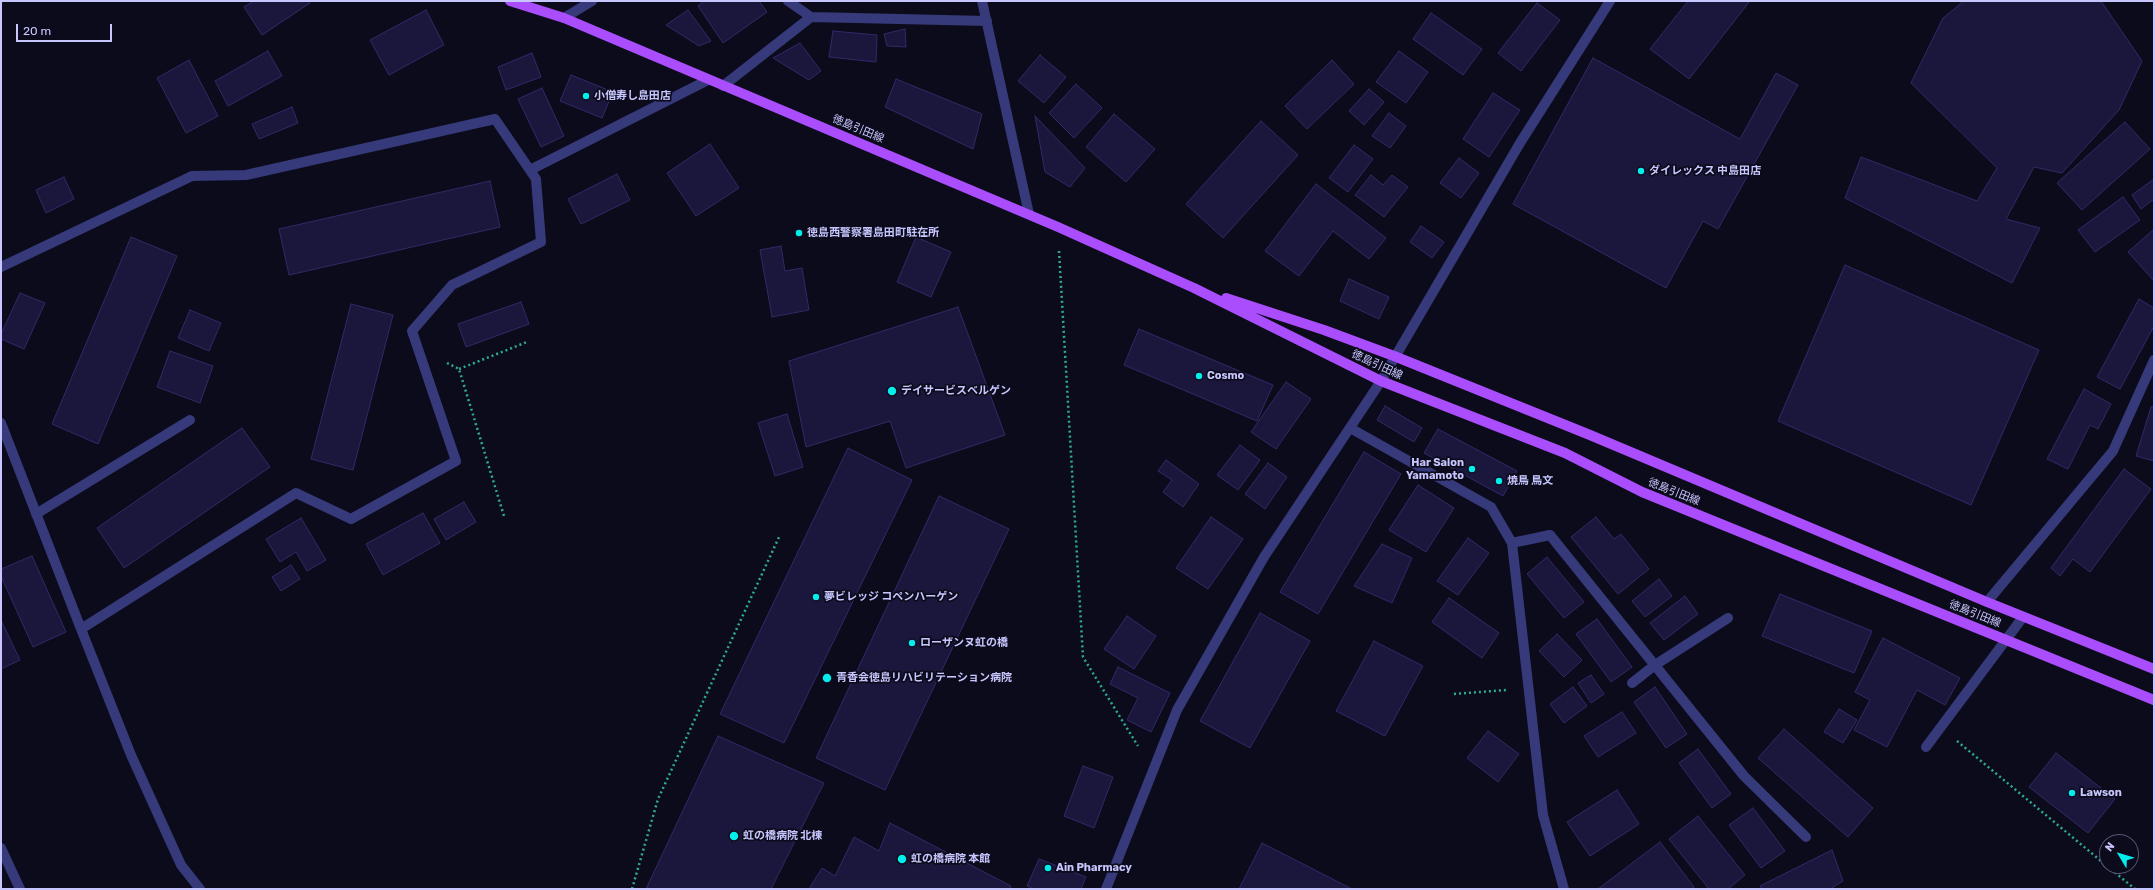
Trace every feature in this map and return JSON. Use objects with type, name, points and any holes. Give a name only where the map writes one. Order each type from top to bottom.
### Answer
[{"type":"main road","name":"徳島引田線","points":[[510,1],[564,18],[708,80],[1058,226],[1194,288],[1381,381],[1565,453],[1642,492],[2154,700]]},
{"type":"main road","name":"徳島引田線","points":[[1194,288],[1324,330],[1394,356],[1590,435],[2023,617],[2154,669]]},
{"type":"street","points":[[564,18],[592,1]]},
{"type":"street","points":[[788,1],[811,17],[987,21]]},
{"type":"street","points":[[982,1],[1029,214]]},
{"type":"street","points":[[1106,889],[1177,710],[1264,557],[1381,381],[1394,356],[1520,143],[1610,1]]},
{"type":"street","points":[[723,86],[811,17]]},
{"type":"street","points":[[530,170],[708,80]]},
{"type":"street","points":[[1,268],[192,176],[246,175],[495,119],[536,179],[541,242],[452,285],[412,331],[456,461],[351,519],[296,493],[81,629]]},
{"type":"street","points":[[1987,602],[2113,451],[2154,360]]},
{"type":"street","points":[[36,514],[190,420]]},
{"type":"street","points":[[1,423],[131,755],[181,865],[200,889]]},
{"type":"street","points":[[1350,428],[1491,507],[1512,543],[1543,815],[1564,889]]},
{"type":"street","points":[[1512,543],[1550,535],[1744,776],[1806,837]]},
{"type":"street","points":[[1926,747],[2023,617]]},
{"type":"street","points":[[1632,683],[1655,665],[1728,618]]},
{"type":"street","points":[[1,848],[3,860],[20,889]]},
{"type":"path","points":[[1058,226],[1083,656],[1153,770]]},
{"type":"path","points":[[419,351],[459,369],[527,342]]},
{"type":"path","points":[[459,369],[504,516]]},
{"type":"path","points":[[632,889],[658,799],[780,535]]},
{"type":"path","points":[[1454,694],[1528,689]]},
{"type":"path","points":[[1941,727],[2099,859]]},
{"type":"path","points":[[2117,874],[2135,889]]},
{"type":"building","points":[[254,1],[309,1],[310,3],[262,35],[244,7]]},
{"type":"building","points":[[704,1],[759,1],[767,12],[723,43],[698,6]]},
{"type":"building","points":[[1688,1],[1750,1],[1689,79],[1650,49]]},
{"type":"building","points":[[1964,1],[2101,1],[2142,61],[2119,110],[2062,173],[2034,167],[2006,219],[2040,228],[2012,283],[1845,198],[1861,157],[1977,201],[1997,168],[1911,83],[1943,18]]},
{"type":"building","points":[[1537,3],[1560,20],[1521,71],[1498,53]]},
{"type":"building","points":[[426,10],[444,45],[389,75],[370,40]]},
{"type":"building","points":[[688,10],[711,41],[699,46],[666,25]]},
{"type":"building","points":[[1431,13],[1482,49],[1463,75],[1413,39]]},
{"type":"building","points":[[905,29],[906,47],[887,46],[884,34]]},
{"type":"building","points":[[833,31],[877,35],[876,62],[829,57]]},
{"type":"building","points":[[800,43],[821,71],[809,80],[773,58]]},
{"type":"building","points":[[268,51],[282,76],[228,106],[215,81]]},
{"type":"building","points":[[1399,51],[1428,72],[1406,103],[1376,82]]},
{"type":"building","points":[[532,53],[541,77],[506,90],[498,67]]},
{"type":"building","points":[[1040,55],[1066,77],[1044,103],[1018,81]]},
{"type":"building","name":"ダイレックス 中島田店","points":[[1593,58],[1740,139],[1776,73],[1798,85],[1718,229],[1703,221],[1666,288],[1513,204]]},
{"type":"building","points":[[189,60],[218,116],[186,133],[157,78]]},
{"type":"building","points":[[1332,60],[1354,84],[1307,129],[1285,106]]},
{"type":"building","name":"小僧寿し島田店","points":[[571,75],[613,92],[602,118],[560,101]]},
{"type":"building","points":[[896,79],[982,114],[973,149],[885,107]]},
{"type":"building","points":[[1076,84],[1102,108],[1074,138],[1049,113]]},
{"type":"building","points":[[542,88],[564,136],[541,147],[518,99]]},
{"type":"building","points":[[1369,89],[1384,102],[1364,125],[1349,111]]},
{"type":"building","points":[[1493,93],[1520,110],[1489,157],[1463,139]]},
{"type":"building","points":[[292,107],[298,123],[259,139],[252,124]]},
{"type":"building","points":[[1389,113],[1406,126],[1390,148],[1372,136]]},
{"type":"building","points":[[1114,114],[1155,149],[1126,182],[1086,147]]},
{"type":"building","points":[[1035,116],[1085,168],[1070,187],[1045,172]]},
{"type":"building","points":[[1261,121],[1298,155],[1223,238],[1186,204]]},
{"type":"building","points":[[2125,122],[2150,149],[2082,210],[2057,183]]},
{"type":"building","points":[[710,144],[739,188],[696,216],[667,173]]},
{"type":"building","points":[[1354,145],[1373,159],[1348,192],[1329,178]]},
{"type":"building","points":[[1459,158],[1479,173],[1461,198],[1440,183]]},
{"type":"building","points":[[617,174],[630,200],[581,224],[568,199]]},
{"type":"building","points":[[1371,175],[1383,185],[1392,175],[1408,187],[1384,217],[1355,195]]},
{"type":"building","points":[[64,177],[74,199],[46,213],[36,190]]},
{"type":"building","points":[[2154,179],[2154,199],[2141,209],[2132,195]]},
{"type":"building","points":[[490,181],[500,227],[289,275],[279,229]]},
{"type":"building","points":[[1316,184],[1386,238],[1369,259],[1333,231],[1299,276],[1265,251]]},
{"type":"building","points":[[2123,197],[2140,220],[2095,252],[2078,230]]},
{"type":"building","points":[[1421,226],[1444,242],[1432,258],[1410,242]]},
{"type":"building","points":[[2154,229],[2154,281],[2128,252]]},
{"type":"building","points":[[131,237],[177,256],[98,444],[52,424]]},
{"type":"building","points":[[916,237],[951,252],[931,297],[897,282]]},
{"type":"building","points":[[781,246],[785,271],[802,268],[809,310],[772,317],[760,250]]},
{"type":"building","points":[[1845,265],[2039,350],[1971,505],[1778,421]]},
{"type":"building","points":[[1349,279],[1389,297],[1379,319],[1340,301]]},
{"type":"building","points":[[20,293],[45,303],[24,349],[1,339],[1,334]]},
{"type":"building","points":[[2139,299],[2154,308],[2154,326],[2120,389],[2097,377]]},
{"type":"building","points":[[521,302],[529,324],[466,347],[458,324]]},
{"type":"building","points":[[351,304],[393,315],[353,470],[311,459]]},
{"type":"building","name":"デイサービスベルゲン","points":[[958,307],[1005,435],[906,468],[890,421],[806,447],[789,361]]},
{"type":"building","points":[[190,310],[221,323],[209,351],[178,338]]},
{"type":"building","points":[[1139,329],[1273,385],[1257,421],[1124,365]]},
{"type":"building","points":[[170,351],[213,366],[200,403],[157,387]]},
{"type":"building","points":[[1286,382],[1311,399],[1276,449],[1251,432]]},
{"type":"building","points":[[2084,389],[2111,404],[2098,429],[2090,425],[2068,469],[2047,459]]},
{"type":"building","points":[[1385,406],[1422,428],[1414,442],[1377,420]]},
{"type":"building","points":[[2151,407],[2154,407],[2154,461],[2136,456]]},
{"type":"building","points":[[787,414],[803,467],[775,476],[758,423]]},
{"type":"building","points":[[242,428],[270,467],[124,568],[97,528]]},
{"type":"building","points":[[1438,429],[1517,471],[1503,496],[1424,453]]},
{"type":"building","points":[[1240,445],[1260,460],[1238,490],[1217,475]]},
{"type":"building","name":"夢ビレッジ コペンハーゲン","points":[[848,448],[912,480],[784,743],[720,714]]},
{"type":"building","points":[[1364,452],[1401,474],[1318,614],[1280,592]]},
{"type":"building","points":[[1166,460],[1199,484],[1183,507],[1163,492],[1172,480],[1158,471]]},
{"type":"building","points":[[1268,463],[1287,477],[1265,509],[1245,494]]},
{"type":"building","points":[[2124,469],[2151,489],[2090,572],[2073,559],[2060,576],[2051,568]]},
{"type":"building","points":[[1418,485],[1454,508],[1426,552],[1389,530]]},
{"type":"building","name":"ローザンヌ虹の橋","points":[[939,496],[1009,529],[885,790],[816,758]]},
{"type":"building","points":[[464,502],[476,522],[446,540],[434,519]]},
{"type":"building","points":[[423,513],[440,543],[383,575],[366,544]]},
{"type":"building","points":[[1211,517],[1243,539],[1208,589],[1176,568]]},
{"type":"building","points":[[1596,517],[1614,539],[1621,534],[1649,569],[1618,594],[1571,537]]},
{"type":"building","points":[[301,518],[326,560],[307,571],[296,552],[280,562],[266,539]]},
{"type":"building","points":[[1468,538],[1489,553],[1458,595],[1437,581]]},
{"type":"building","points":[[1382,544],[1412,558],[1392,603],[1354,586]]},
{"type":"building","points":[[32,556],[66,632],[33,647],[1,576],[1,569]]},
{"type":"building","points":[[1547,557],[1584,602],[1564,618],[1527,574]]},
{"type":"building","points":[[291,565],[300,579],[281,591],[272,577]]},
{"type":"building","points":[[1659,579],[1672,596],[1645,617],[1632,601]]},
{"type":"building","points":[[1780,594],[1872,631],[1854,673],[1762,636]]},
{"type":"building","points":[[1685,596],[1698,614],[1664,640],[1650,623]]},
{"type":"building","points":[[1449,598],[1499,633],[1482,658],[1432,622]]},
{"type":"building","points":[[1260,613],[1310,641],[1250,748],[1200,721]]},
{"type":"building","points":[[1127,616],[1156,636],[1134,669],[1104,649]]},
{"type":"building","points":[[1597,619],[1632,667],[1611,682],[1576,634]]},
{"type":"building","points":[[1,620],[20,660],[1,669]]},
{"type":"building","points":[[1557,634],[1582,660],[1564,677],[1539,651]]},
{"type":"building","points":[[1883,638],[1960,678],[1945,705],[1917,690],[1887,747],[1854,730],[1870,700],[1855,692]]},
{"type":"building","points":[[1374,641],[1423,666],[1385,736],[1336,711]]},
{"type":"building","points":[[1118,667],[1170,693],[1151,732],[1127,720],[1138,698],[1110,684]]},
{"type":"building","points":[[1591,675],[1604,694],[1591,703],[1578,683]]},
{"type":"building","points":[[1573,687],[1587,706],[1564,723],[1550,704]]},
{"type":"building","points":[[1655,687],[1687,734],[1666,748],[1634,702]]},
{"type":"building","points":[[1839,709],[1857,720],[1843,743],[1824,732]]},
{"type":"building","points":[[1622,712],[1636,733],[1598,757],[1584,736]]},
{"type":"building","points":[[1784,729],[1873,808],[1848,837],[1758,758]]},
{"type":"building","points":[[1488,731],[1519,754],[1498,782],[1467,758]]},
{"type":"building","name":"虹の橋病院 北棟","points":[[718,736],[824,783],[771,889],[646,889]]},
{"type":"building","points":[[1698,749],[1731,794],[1712,808],[1679,763]]},
{"type":"building","name":"Lawson","points":[[2056,753],[2115,799],[2088,833],[2029,787]]},
{"type":"building","points":[[1083,766],[1113,777],[1094,828],[1064,816]]},
{"type":"building","points":[[1617,790],[1639,824],[1590,856],[1567,822]]},
{"type":"building","points":[[1753,808],[1785,851],[1761,868],[1729,825]]},
{"type":"building","points":[[1698,816],[1745,875],[1728,889],[1709,889],[1669,839]]},
{"type":"building","name":"虹の橋病院 本館","points":[[890,823],[1011,886],[1010,889],[809,889],[822,868],[835,876],[854,837],[879,851]]},
{"type":"building","points":[[1660,842],[1694,887],[1691,889],[1598,889]]},
{"type":"building","points":[[1262,843],[1352,889],[1239,889]]},
{"type":"building","points":[[1832,850],[1843,881],[1830,889],[1762,889],[1760,886]]},
{"type":"building","name":"Ain Pharmacy","points":[[1039,859],[1086,877],[1081,889],[1035,889],[1027,886]]},
{"type":"place","name":"小僧寿し島田店","points":[[586,96]]},
{"type":"place","name":"ダイレックス 中島田店","points":[[1641,171]]},
{"type":"place","name":"徳島西警察署島田町駐在所","points":[[799,233]]},
{"type":"place","name":"Cosmo","points":[[1199,376]]},
{"type":"place","name":"デイサービスベルゲン","points":[[892,391]]},
{"type":"place","name":"Har Salon Yamamoto","points":[[1472,469]]},
{"type":"place","name":"焼鳥 鳥文","points":[[1499,481]]},
{"type":"place","name":"夢ビレッジ コペンハーゲン","points":[[816,597]]},
{"type":"place","name":"ローザンヌ虹の橋","points":[[912,643]]},
{"type":"place","name":"青香会徳島リハビリテーション病院","points":[[827,678]]},
{"type":"place","name":"Lawson","points":[[2072,793]]},
{"type":"place","name":"虹の橋病院 北棟","points":[[734,836]]},
{"type":"place","name":"虹の橋病院 本館","points":[[902,859]]},
{"type":"place","name":"Ain Pharmacy","points":[[1048,868]]}]
